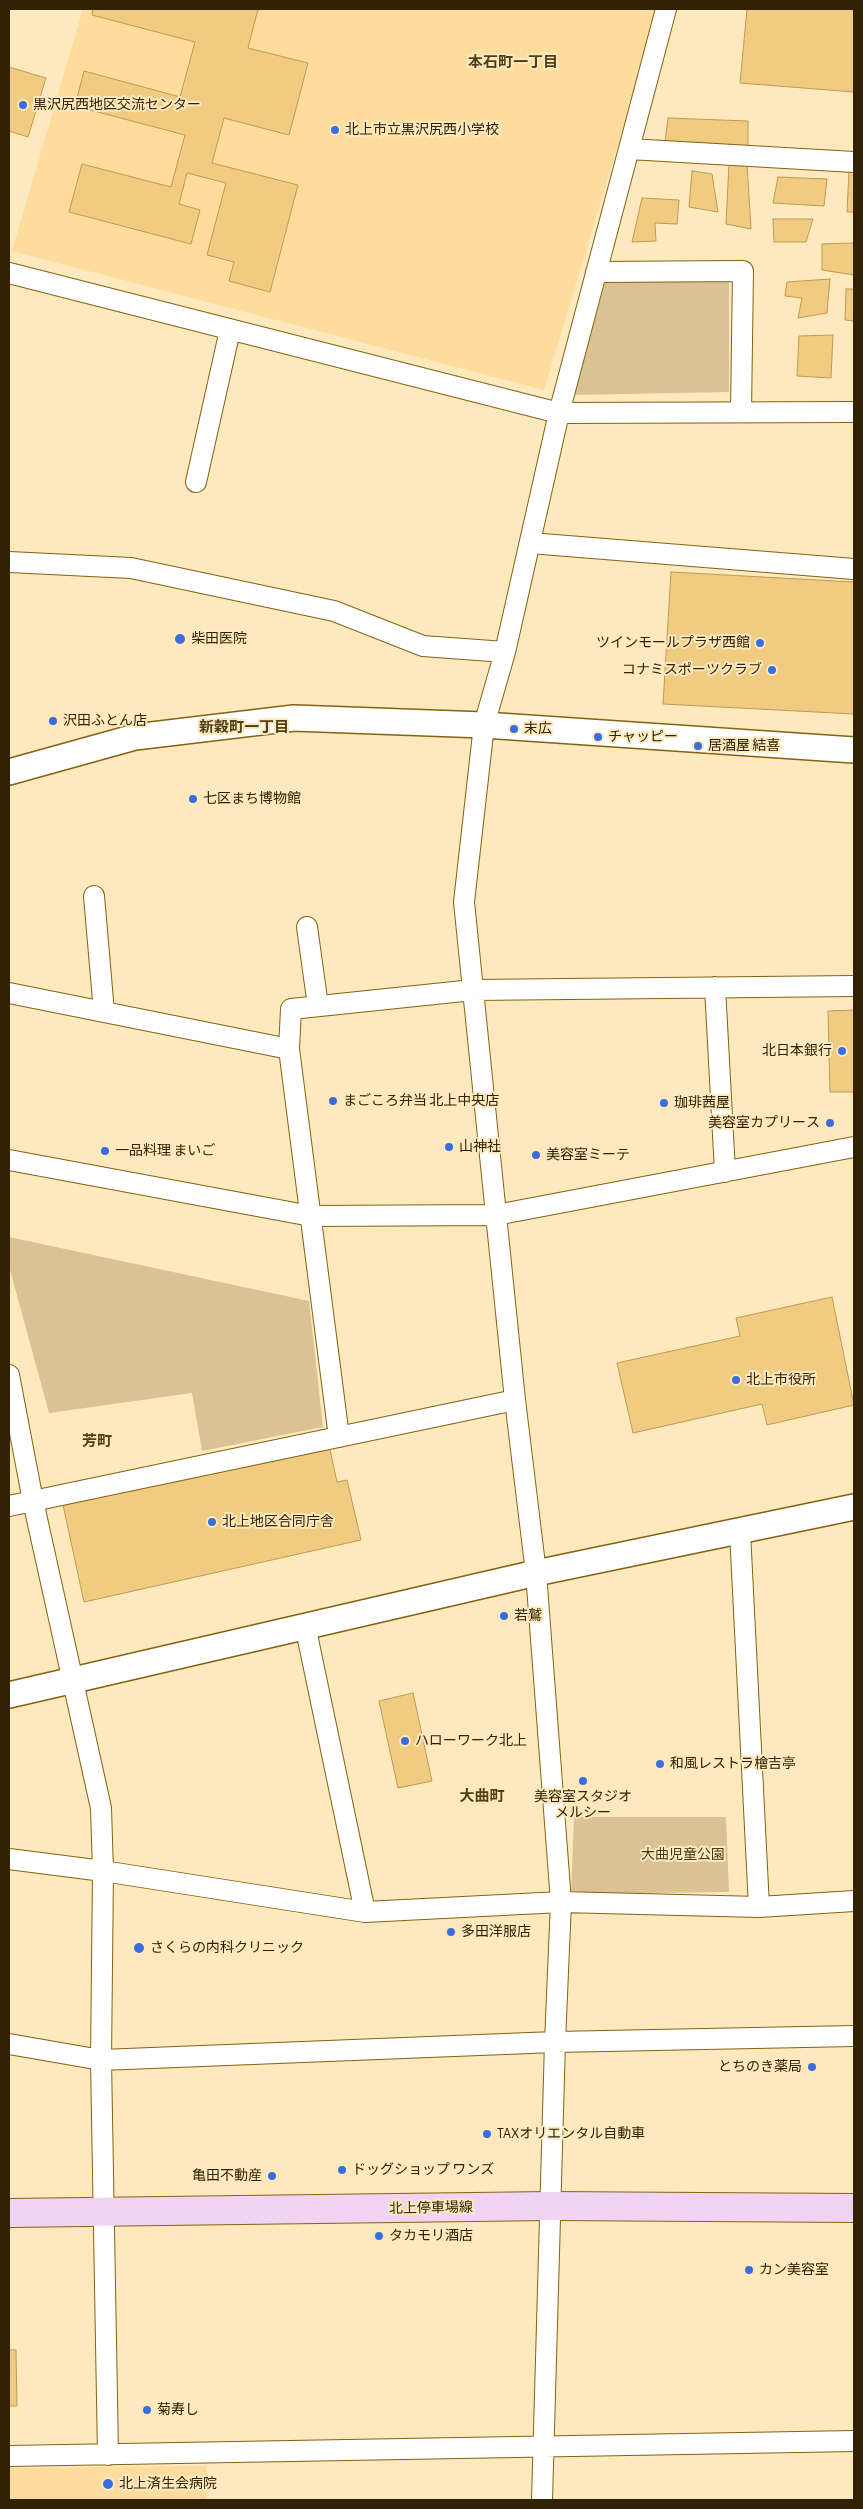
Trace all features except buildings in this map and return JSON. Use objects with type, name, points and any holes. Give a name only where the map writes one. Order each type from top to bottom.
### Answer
[{"type":"main road","name":"北上停車場線","points":[[9,2213],[550,2206],[854,2208]]},
{"type":"street","points":[[542,2500],[542,2446],[561,1902],[536,1573],[515,1400],[464,902],[484,725],[505,652],[559,412],[666,9]]},
{"type":"street","points":[[629,149],[854,162]]},
{"type":"street","points":[[596,272],[743,271],[741,412]]},
{"type":"street","points":[[9,273],[559,412],[854,412]]},
{"type":"street","points":[[196,482],[230,330]]},
{"type":"street","points":[[530,543],[854,569]]},
{"type":"street","points":[[9,562],[131,568],[334,611],[423,646],[505,652]]},
{"type":"street","points":[[9,772],[135,737],[294,718],[484,725],[854,750]]},
{"type":"street","points":[[94,896],[104,1012]]},
{"type":"street","points":[[308,927],[318,1006]]},
{"type":"street","points":[[339,1437],[289,1050],[291,1009],[472,990],[854,986]]},
{"type":"street","points":[[715,987],[725,1172]]},
{"type":"street","points":[[9,993],[289,1050]]},
{"type":"street","points":[[9,1160],[311,1216],[496,1215],[854,1147]]},
{"type":"street","points":[[9,1375],[33,1501],[101,1808],[103,1871],[101,2060],[106,2212],[108,2455]]},
{"type":"street","points":[[9,1506],[515,1400]]},
{"type":"street","points":[[9,1695],[72,1682],[305,1625],[536,1573],[854,1507]]},
{"type":"street","points":[[740,1532],[759,1907]]},
{"type":"street","points":[[305,1625],[365,1912]]},
{"type":"street","points":[[9,1859],[103,1871],[365,1912],[561,1902],[759,1907],[854,1901]]},
{"type":"street","points":[[9,2044],[101,2060],[555,2042],[854,2036]]},
{"type":"street","points":[[9,2456],[854,2441]]},
{"type":"shaded area","name":"北上市立黒沢尻西小学校","points":[[83,9],[659,9],[544,390],[12,251]]},
{"type":"shaded area","name":"北上済生会病院","points":[[206,2466],[207,2500],[9,2500],[9,2468]]},
{"type":"green space","points":[[606,279],[729,282],[729,392],[574,395]]},
{"type":"green space","points":[[9,1237],[309,1301],[323,1427],[202,1451],[192,1393],[49,1413],[9,1266]]},
{"type":"green space","name":"大曲児童公園","points":[[574,1817],[726,1817],[729,1892],[571,1894]]},
{"type":"place","name":"黒沢尻西地区交流センター","points":[[23,105]]},
{"type":"place","name":"北上市立黒沢尻西小学校","points":[[335,130]]},
{"type":"place","name":"柴田医院","points":[[180,639]]},
{"type":"place","name":"ツインモールプラザ西館","points":[[760,643]]},
{"type":"place","name":"コナミスポーツクラブ","points":[[772,670]]},
{"type":"place","name":"沢田ふとん店","points":[[53,721]]},
{"type":"place","name":"末広","points":[[514,729]]},
{"type":"place","name":"チャッピー","points":[[598,737]]},
{"type":"place","name":"居酒屋 結喜","points":[[698,746]]},
{"type":"place","name":"七区まち博物館","points":[[193,799]]},
{"type":"place","name":"北日本銀行","points":[[842,1051]]},
{"type":"place","name":"まごころ弁当 北上中央店","points":[[333,1101]]},
{"type":"place","name":"珈琲茜屋","points":[[664,1103]]},
{"type":"place","name":"美容室カプリース","points":[[830,1123]]},
{"type":"place","name":"山神社","points":[[449,1147]]},
{"type":"place","name":"一品料理 まいご","points":[[105,1151]]},
{"type":"place","name":"美容室ミーテ","points":[[536,1155]]},
{"type":"place","name":"北上市役所","points":[[736,1380]]},
{"type":"place","name":"北上地区合同庁舎","points":[[212,1522]]},
{"type":"place","name":"若鷲","points":[[504,1616]]},
{"type":"place","name":"ハローワーク北上","points":[[405,1741]]},
{"type":"place","name":"和風レストラ檜吉亭","points":[[660,1764]]},
{"type":"place","name":"美容室スタジオ メルシー","points":[[583,1781]]},
{"type":"place","name":"多田洋服店","points":[[451,1932]]},
{"type":"place","name":"さくらの内科クリニック","points":[[139,1948]]},
{"type":"place","name":"とちのき薬局","points":[[812,2067]]},
{"type":"place","name":"TAXオリエンタル自動車","points":[[487,2134]]},
{"type":"place","name":"ドッグショップ ワンズ","points":[[342,2170]]},
{"type":"place","name":"亀田不動産","points":[[272,2176]]},
{"type":"place","name":"タカモリ酒店","points":[[379,2236]]},
{"type":"place","name":"カン美容室","points":[[749,2270]]},
{"type":"place","name":"菊寿し","points":[[147,2410]]},
{"type":"place","name":"北上済生会病院","points":[[108,2484]]},
{"type":"district","name":"本石町一丁目","points":[[513,62]]},
{"type":"district","name":"新穀町一丁目","points":[[244,727]]},
{"type":"district","name":"芳町","points":[[97,1441]]},
{"type":"district","name":"大曲町","points":[[482,1796]]}]
